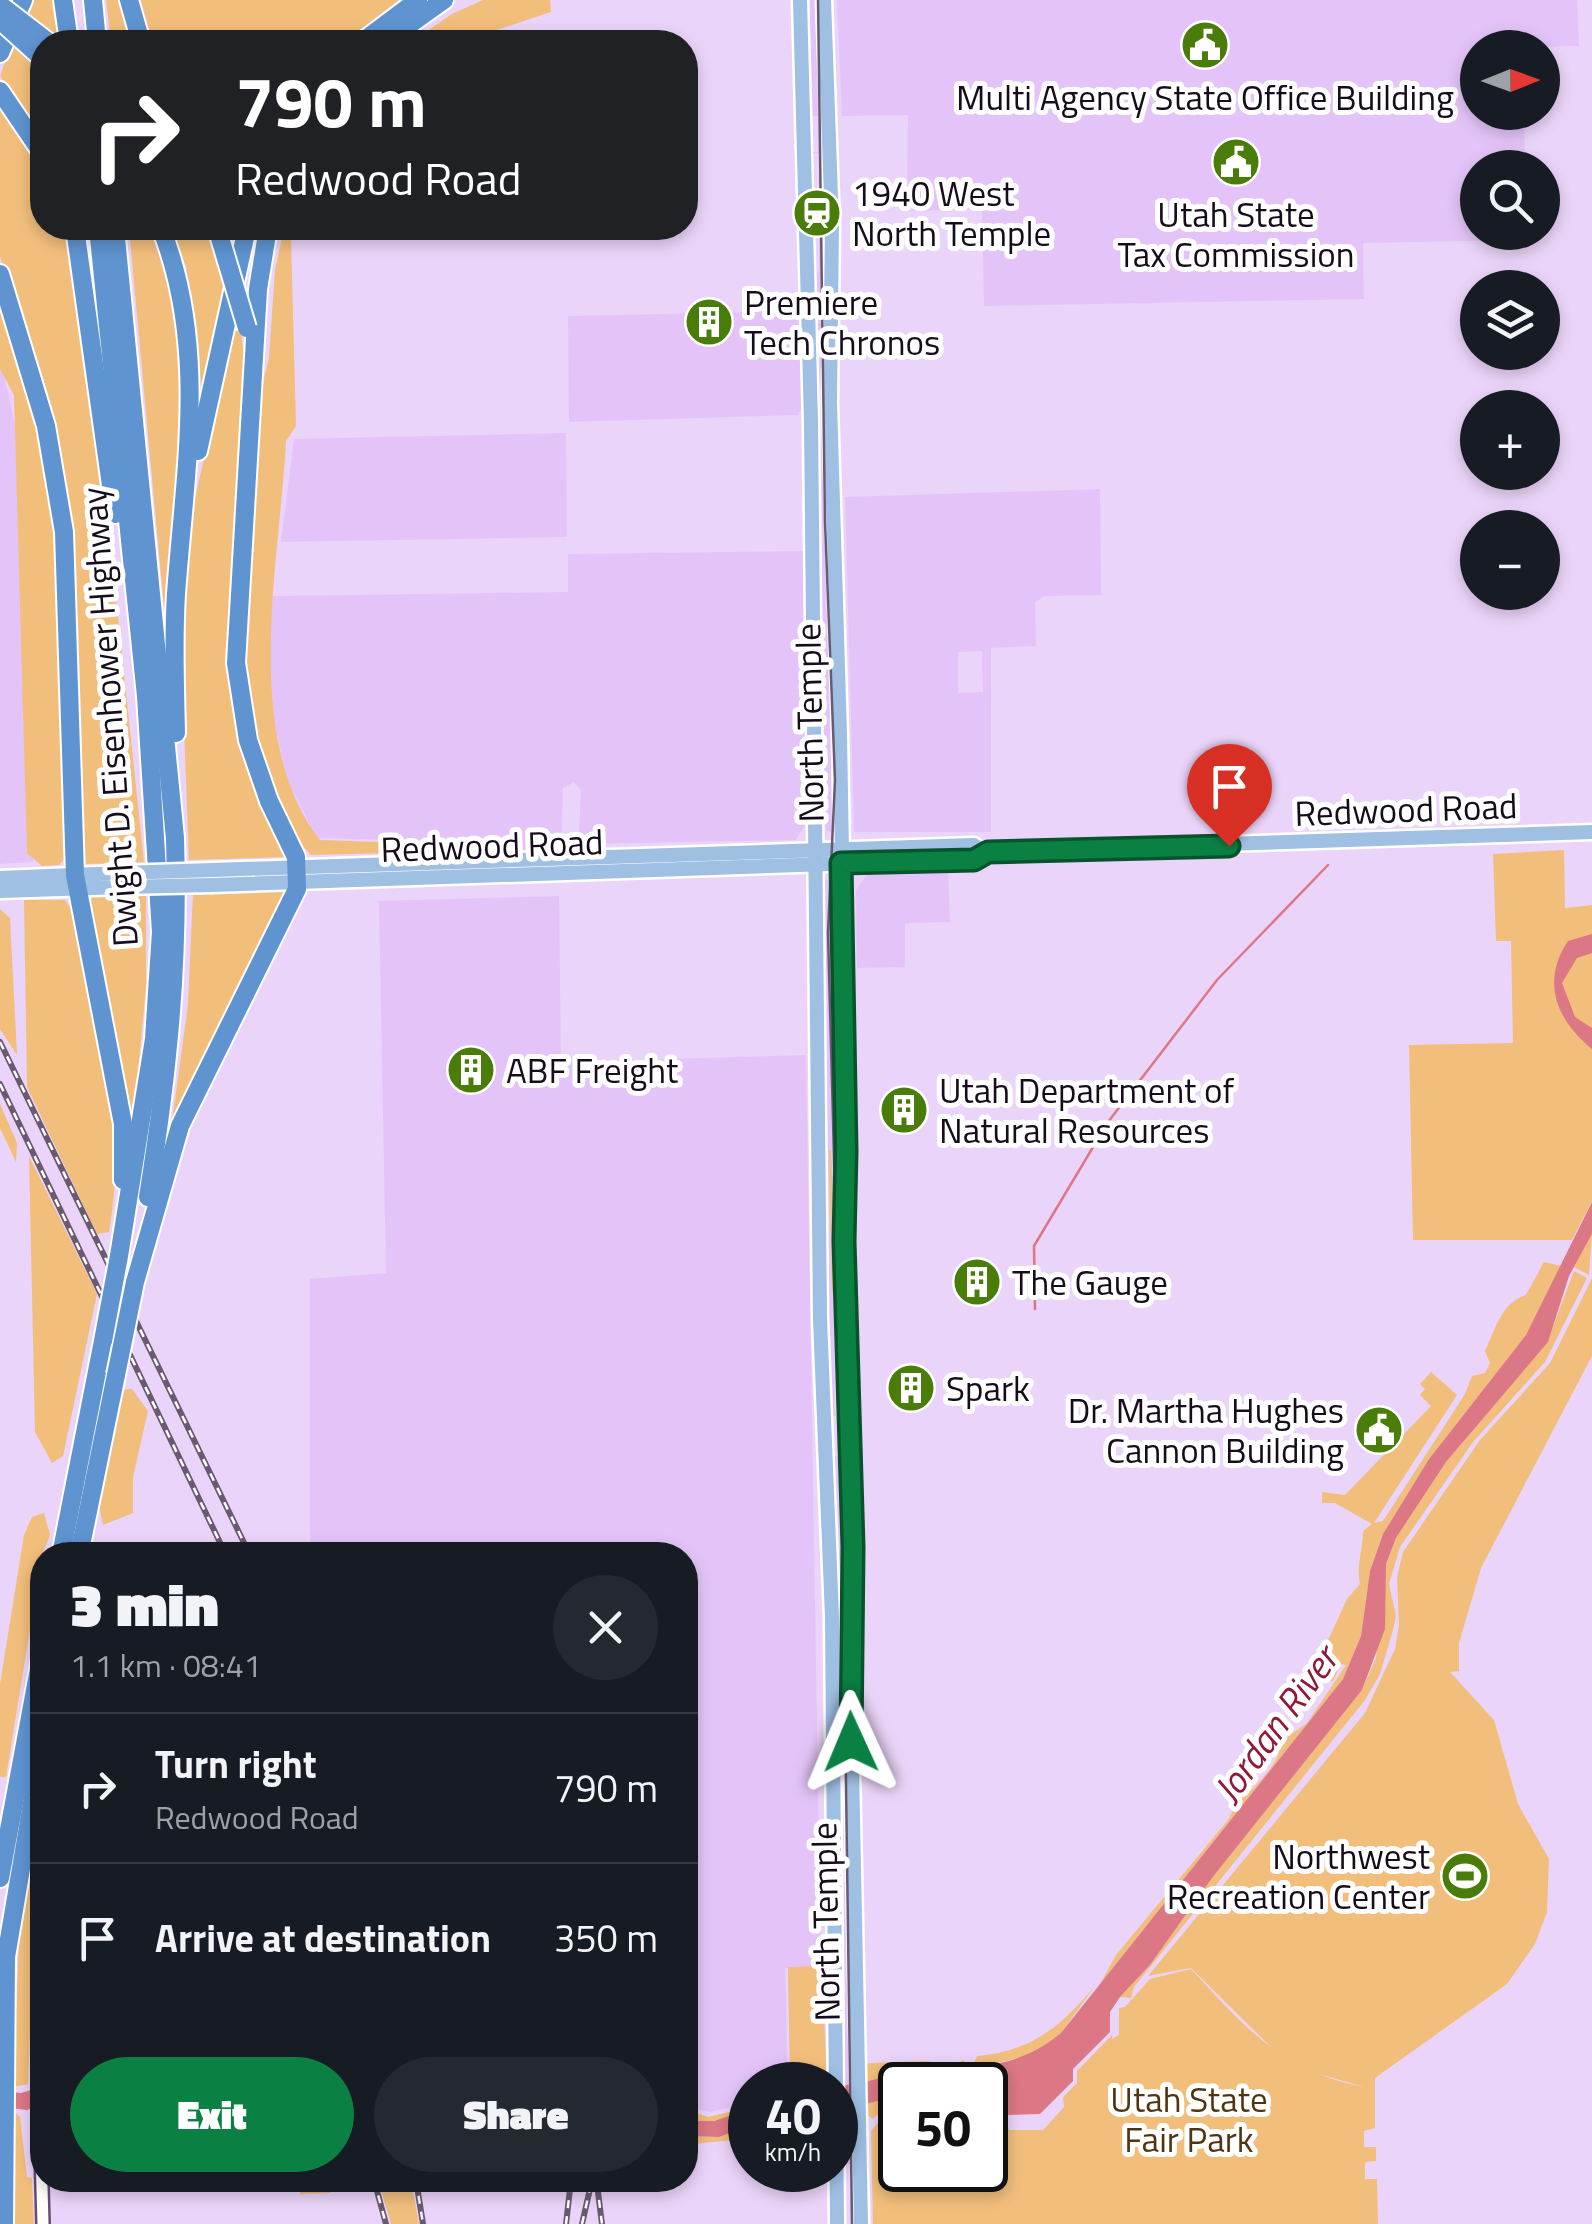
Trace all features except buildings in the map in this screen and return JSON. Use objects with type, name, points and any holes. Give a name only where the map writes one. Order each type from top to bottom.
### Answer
[{"type":"highway","points":[[0,53],[23,0]]},
{"type":"highway","points":[[63,0],[67,30]]},
{"type":"highway","points":[[74,0],[78,30]]},
{"type":"highway","points":[[93,0],[96,30]]},
{"type":"highway","points":[[129,0],[138,30]]},
{"type":"highway","points":[[378,30],[418,0]]},
{"type":"highway","points":[[402,30],[444,0]]},
{"type":"highway","points":[[0,5],[32,30]]},
{"type":"highway","points":[[0,20],[30,47]]},
{"type":"highway","points":[[0,91],[30,133]]},
{"type":"highway","points":[[77,240],[157,834]]},
{"type":"highway","name":"Dwight D. Eisenhower Highway","points":[[64,1542],[120,1254],[154,1039],[161,932],[157,834],[97,240]]},
{"type":"highway","name":"Dwight D. Eisenhower Highway","points":[[82,1542],[135,1282],[172,1040],[178,928],[173,820],[116,240]]},
{"type":"highway","points":[[165,240],[181,290],[190,359],[175,628],[178,928]]},
{"type":"highway","points":[[220,240],[247,328],[250,406]]},
{"type":"highway","points":[[184,520],[244,240]]},
{"type":"highway","points":[[135,1282],[180,1126],[292,905],[297,875],[256,768],[240,698],[236,626],[258,289],[266,240]]},
{"type":"highway","points":[[0,274],[46,426],[64,532],[76,881],[123,1124],[120,1254]]},
{"type":"highway","points":[[0,293],[20,336]]},
{"type":"highway","points":[[4,2224],[6,1957],[20,1815],[30,1758]]},
{"type":"highway","points":[[0,1878],[20,1815]]},
{"type":"main road","name":"North Temple","points":[[800,0],[837,2062]]},
{"type":"main road","name":"North Temple","points":[[824,0],[831,172],[830,424],[853,1547],[852,1781],[859,1948],[855,2072],[861,2224]]},
{"type":"main road","name":"Redwood Road","points":[[0,878],[52,882],[213,878],[816,856],[974,860],[984,852],[1592,832]]},
{"type":"main road","name":"Redwood Road","points":[[0,891],[52,882]]},
{"type":"main road","name":"North Temple","points":[[837,2192],[837,2224]]},
{"type":"street","points":[[41,2192],[42,2224]]},
{"type":"shaded area","points":[[807,0],[820,0],[822,116],[811,116],[809,107]]},
{"type":"shaded area","points":[[837,0],[1577,0],[1579,46],[1560,46],[1560,30],[1460,30],[1460,130],[1524,130],[1525,150],[1460,150],[1460,241],[1363,243],[1364,299],[984,306],[982,209],[907,211],[908,115],[842,116]]},
{"type":"shaded area","points":[[810,152],[823,152],[835,833],[826,831]],"holes":[[[814,153],[819,153],[819,272],[816,272]]]},
{"type":"shaded area","points":[[800,311],[805,403],[798,415],[569,422],[568,316]]},
{"type":"shaded area","points":[[0,356],[20,449],[33,862],[0,864]]},
{"type":"shaded area","points":[[566,433],[567,537],[281,542],[294,439]]},
{"type":"shaded area","points":[[1100,489],[1101,595],[1045,596],[1035,602],[1036,646],[991,648],[991,832],[854,832],[845,497]],"holes":[[[982,651],[983,692],[958,693],[958,652]]]},
{"type":"shaded area","points":[[806,551],[805,825],[796,840],[588,844],[579,834],[581,790],[574,782],[563,788],[561,851],[496,852],[495,843],[317,838],[287,780],[274,720],[268,646],[273,596],[568,592],[568,554]]},
{"type":"shaded area","points":[[948,869],[950,922],[905,923],[905,967],[857,968],[856,890],[870,871]]},
{"type":"shaded area","points":[[821,879],[830,881],[843,1416],[837,1416],[830,1416]],"holes":[[[833,1296],[837,1297],[835,1415]]]},
{"type":"shaded area","points":[[559,896],[561,1062],[806,1055],[821,1968],[785,1968],[787,2062],[728,2062],[728,2108],[710,2112],[698,2110],[698,1542],[310,1542],[310,1279],[386,1273],[379,901]]},
{"type":"shaded area","points":[[1592,934],[1592,953],[1577,958],[1562,983],[1575,1017],[1592,1028],[1592,1049],[1561,1013],[1554,985],[1555,971],[1568,941]]},
{"type":"shaded area","points":[[1592,1202],[1592,1234],[1569,1276],[1548,1342],[1446,1462],[1396,1538],[1386,1564],[1385,1629],[1362,1690],[1212,1878],[1150,1965],[1120,1997],[1110,2012],[1110,2032],[1073,2069],[1073,2081],[1040,2114],[1008,2115],[1005,2062],[1042,2047],[1061,2033],[1343,1679],[1361,1636],[1370,1571],[1383,1534],[1429,1459],[1526,1335]]},
{"type":"shaded area","points":[[831,1456],[844,1456],[849,1845],[841,1845]]},
{"type":"shaded area","points":[[840,1880],[850,1885],[852,2062],[839,2062]]},
{"type":"shaded area","points":[[878,2079],[878,2101],[858,2104],[861,2083]]},
{"type":"shaded area","points":[[30,2090],[30,2109],[0,2107],[0,2091]]},
{"type":"shaded area","points":[[728,2116],[728,2134],[698,2136],[698,2121]]},
{"type":"green space","points":[[27,0],[57,0],[61,30],[30,30],[30,119],[0,76]]},
{"type":"green space","points":[[106,0],[123,0],[131,30],[110,30]]},
{"type":"green space","points":[[134,0],[399,0],[360,30],[143,30]]},
{"type":"green space","points":[[483,0],[550,0],[551,12],[496,30],[429,30]]},
{"type":"green space","points":[[0,93],[30,139],[30,240],[73,240],[83,286],[144,862],[86,864],[81,857],[74,563],[66,496],[0,256]]},
{"type":"green space","points":[[130,240],[158,240],[187,352],[167,641]]},
{"type":"green space","points":[[175,240],[218,240],[229,270],[196,430],[196,344],[183,271],[187,269]]},
{"type":"green space","points":[[281,240],[291,240],[296,426],[286,441],[271,647],[280,751],[295,798],[320,840],[469,845],[469,851],[311,855],[291,832],[269,784],[243,670],[256,411],[269,358],[275,270]]},
{"type":"green space","points":[[0,302],[33,404],[60,568],[67,857],[59,865],[42,866],[27,853],[14,395],[0,369]]},
{"type":"green space","points":[[238,304],[246,376],[231,687],[241,742],[285,857],[189,860],[181,648],[189,526]]},
{"type":"green space","points":[[1564,850],[1565,908],[1592,905],[1592,1201],[1572,1240],[1413,1240],[1409,1045],[1513,1043],[1511,941],[1496,941],[1493,854]]},
{"type":"green space","points":[[286,890],[176,1124],[172,1122],[188,1004],[193,894]]},
{"type":"green space","points":[[146,895],[146,987],[133,1127],[127,1127],[89,909],[92,897]]},
{"type":"green space","points":[[24,900],[65,900],[74,913],[101,1032],[113,1110],[114,1190],[109,1232],[97,1234],[27,1087]]},
{"type":"green space","points":[[0,909],[10,918],[17,1055],[0,1029]]},
{"type":"green space","points":[[0,1104],[17,1143],[16,1162],[0,1128]]},
{"type":"green space","points":[[831,1150],[836,1292],[832,1292]]},
{"type":"green space","points":[[29,1156],[97,1294],[63,1456],[52,1463],[35,1432]]},
{"type":"green space","points":[[1592,1234],[1589,1275],[1574,1267]]},
{"type":"green space","points":[[1544,1262],[1561,1266],[1526,1335],[1429,1459],[1383,1534],[1370,1571],[1361,1636],[1343,1679],[1100,1984],[1116,1955],[1228,1820],[1234,1808],[1228,1798],[1232,1792],[1248,1793],[1260,1781],[1283,1740],[1307,1723],[1346,1665],[1341,1664],[1333,1681],[1326,1681],[1329,1664],[1324,1649],[1347,1599],[1360,1584],[1363,1531],[1372,1524],[1335,1503],[1322,1503],[1322,1492],[1345,1495],[1431,1406],[1420,1395],[1425,1389],[1420,1384],[1431,1372],[1457,1395],[1374,1523],[1383,1521],[1465,1394],[1472,1376],[1485,1373],[1490,1363],[1485,1351],[1500,1317],[1526,1295]]},
{"type":"green space","points":[[1574,1271],[1587,1278],[1545,1362],[1473,1442],[1400,1547],[1389,1584],[1396,1616],[1393,1630],[1380,1674],[1365,1700],[1134,1987],[1131,1998],[1120,1997],[1150,1965],[1212,1878],[1362,1690],[1376,1658],[1386,1564],[1396,1538],[1446,1462],[1547,1343]]},
{"type":"green space","name":"Utah State Fair Park","points":[[1592,1278],[1592,1356],[1481,1568],[1459,1643],[1459,1671],[1450,1672],[1494,1720],[1518,1804],[1549,1859],[1547,1912],[1535,1944],[1507,1984],[1375,2078],[1375,2128],[1364,2131],[1364,2147],[1376,2147],[1376,2161],[1365,2162],[1365,2179],[1377,2179],[1378,2224],[873,2224],[871,2131],[878,2122],[878,2192],[1008,2192],[1008,2128],[1043,2130],[1064,2107],[1063,2097],[1077,2083],[1077,2071],[1112,2035],[1112,2039],[1119,2035],[1119,2008],[1125,2007],[1150,1979],[1191,1969],[1270,2047],[1191,1968],[1148,1976],[1365,1713],[1395,1649],[1399,1625],[1397,1577],[1403,1552],[1480,1440],[1550,1363]]},
{"type":"green space","points":[[132,1389],[148,1411],[133,1477],[133,1513],[103,1525],[99,1505],[121,1390]]},
{"type":"green space","points":[[44,1513],[50,1535],[47,1542],[30,1542],[30,1629],[6,1777],[0,1777],[0,1684],[24,1535],[32,1517]]},
{"type":"green space","points":[[30,1871],[28,2084],[13,2087],[19,1939]]},
{"type":"green space","points":[[822,1966],[826,2062],[790,2062],[788,1967]]},
{"type":"green space","points":[[1095,1986],[1061,2033],[1035,2055],[1001,2062],[974,2062],[977,2056],[1029,2042],[1070,2014]]},
{"type":"green space","points":[[878,2063],[878,2081],[865,2085],[865,2064]]},
{"type":"green space","points":[[878,2101],[878,2114],[873,2119],[865,2114],[867,2103]]},
{"type":"green space","points":[[14,2111],[20,2117],[34,2224],[15,2224]]},
{"type":"green space","points":[[728,2112],[728,2117],[698,2122],[698,2114],[708,2117]]},
{"type":"green space","points":[[728,2134],[728,2140],[698,2144],[698,2136]]},
{"type":"green space","points":[[382,2192],[413,2192],[419,2224],[391,2224]]},
{"type":"waterway","points":[[1035,1309],[1034,1246],[1108,1122],[1217,980],[1328,865]]},
{"type":"tram line","points":[[818,0],[825,522],[835,780],[828,933],[841,1419],[852,2224]]},
{"type":"railway","points":[[0,1042],[244,1542]]},
{"type":"railway","points":[[0,1084],[220,1542]]},
{"type":"railway","points":[[377,2192],[386,2224]]},
{"type":"railway","points":[[418,2192],[423,2224]]},
{"type":"railway","points":[[566,2224],[570,2192]]},
{"type":"railway","points":[[582,2224],[589,2192]]},
{"type":"railway","points":[[598,2192],[602,2224]]},
{"type":"place","name":"Multi Agency State Office Building","points":[[1205,45]]},
{"type":"place","name":"Utah State Tax Commission","points":[[1236,162]]},
{"type":"place","name":"1940 West North Temple","points":[[817,213]]},
{"type":"place","name":"Premiere Tech Chronos","points":[[709,322]]},
{"type":"place","name":"ABF Freight","points":[[471,1070]]},
{"type":"place","name":"Utah Department of Natural Resources","points":[[904,1110]]},
{"type":"place","name":"The Gauge","points":[[977,1282]]},
{"type":"place","name":"Spark","points":[[911,1388]]},
{"type":"place","name":"Dr. Martha Hughes Cannon Building","points":[[1379,1430]]},
{"type":"place","name":"Northwest Recreation Center","points":[[1465,1876]]},
{"type":"route","points":[[851,1742],[853,1547],[844,1241],[841,863],[974,860],[984,852],[1229,846]]},
{"type":"water label","name":"Jordan River","points":[[1275,1724]]}]
